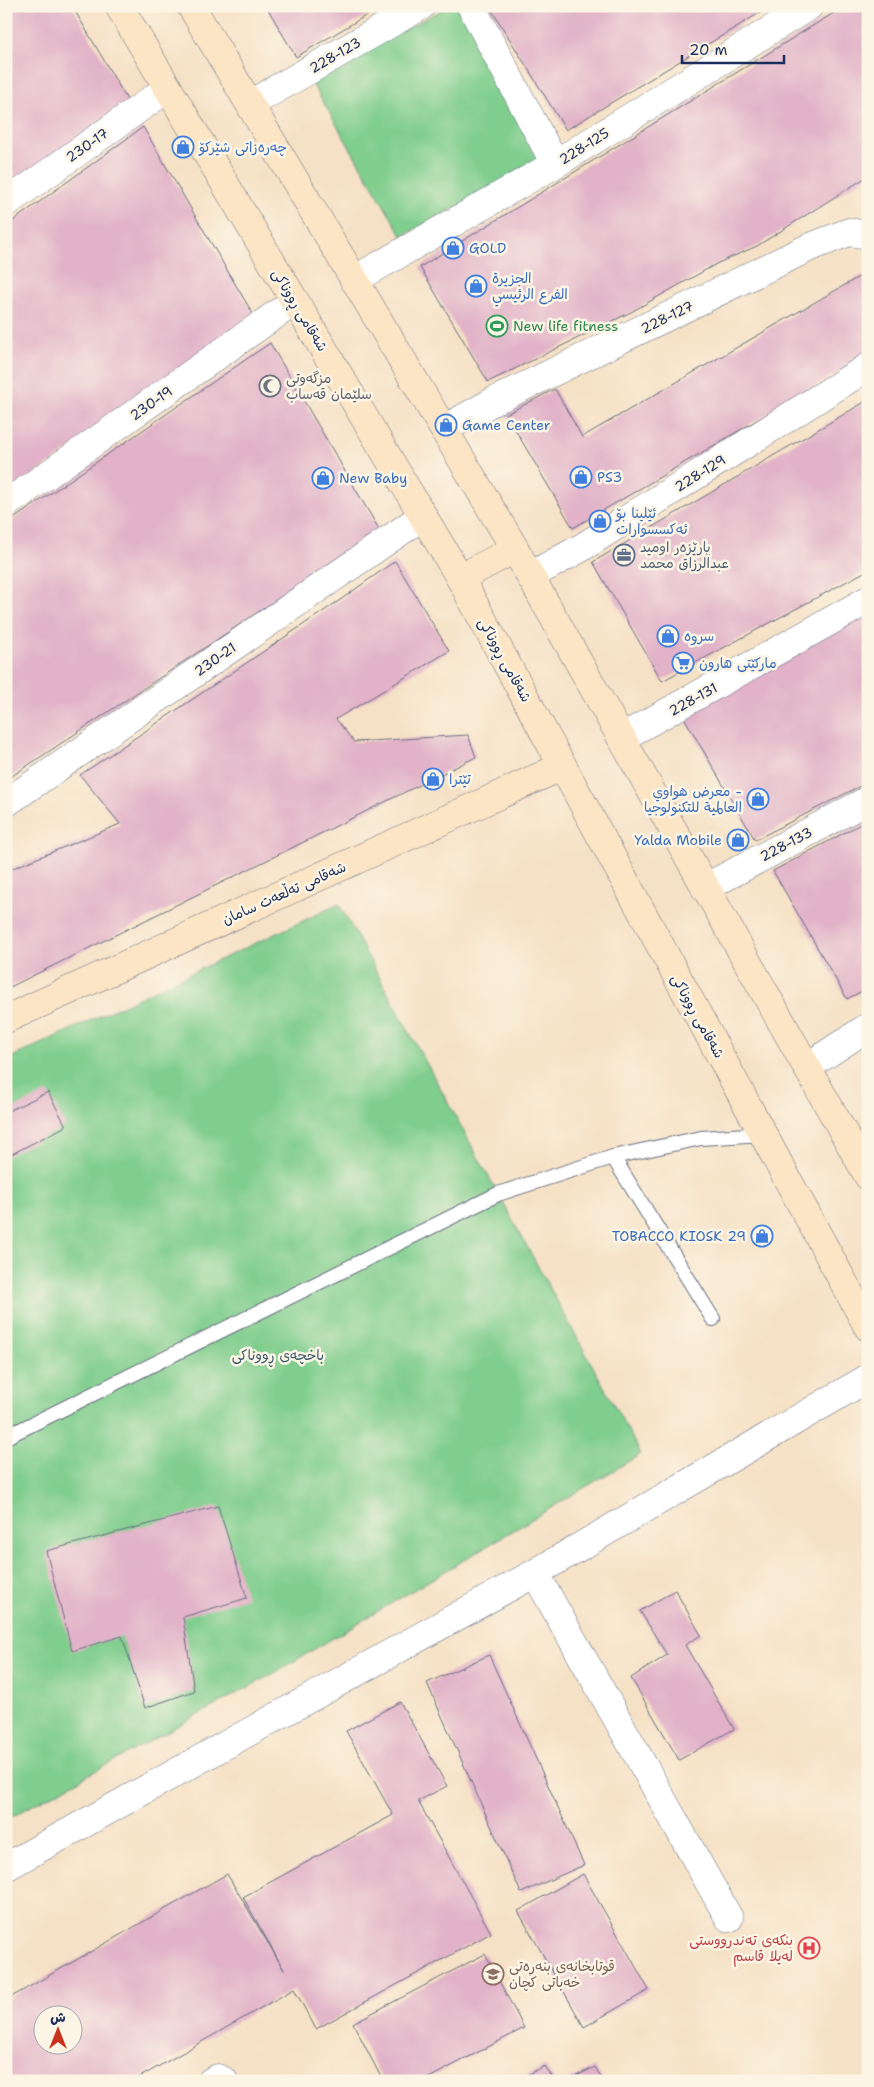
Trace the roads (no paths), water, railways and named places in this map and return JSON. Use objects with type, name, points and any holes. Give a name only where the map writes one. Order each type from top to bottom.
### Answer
[{"type":"main road","name":"شەقامی ڕووناکی","points":[[119,6],[460,578],[868,1327]]},
{"type":"main road","points":[[191,6],[515,549],[868,1176]]},
{"type":"main road","points":[[460,578],[515,549]]},
{"type":"main road","name":"شەقامی تەڵعەت سامان","points":[[6,1019],[563,766]]},
{"type":"street","name":"228-123","points":[[250,104],[421,6]]},
{"type":"street","points":[[471,6],[555,164]]},
{"type":"street","name":"228-125","points":[[354,280],[555,164],[809,6]]},
{"type":"street","name":"230-17","points":[[6,203],[168,88]]},
{"type":"street","name":"228-127","points":[[444,429],[494,401],[808,248],[849,232],[868,236]]},
{"type":"street","name":"230-19","points":[[6,504],[295,301]]},
{"type":"street","name":"228-129","points":[[530,576],[581,548],[868,367]]},
{"type":"street","name":"230-21","points":[[6,803],[423,516]]},
{"type":"street","name":"228-131","points":[[621,738],[868,600]]},
{"type":"street","name":"228-133","points":[[706,888],[868,800]]},
{"type":"street","points":[[806,1067],[868,1027]]},
{"type":"street","points":[[6,1867],[535,1573],[868,1378]]},
{"type":"street","points":[[535,1573],[729,1918]]},
{"type":"street","points":[[212,2081],[218,2078],[224,2081]]},
{"type":"lane","points":[[6,1437],[498,1194],[613,1157],[701,1138],[762,1134]]},
{"type":"lane","points":[[613,1157],[713,1319]]},
{"type":"place","name":"چەرەزاتی شێرکۆ","points":[[183,147]]},
{"type":"place","name":"GOLD","points":[[453,248]]},
{"type":"place","name":"الجزيرة الفرع الرئيسي","points":[[476,286]]},
{"type":"place","name":"New life fitness","points":[[497,326]]},
{"type":"place","name":"مزگەوتی سلێمان قەساب","points":[[270,386]]},
{"type":"place","name":"Game Center","points":[[446,425]]},
{"type":"place","name":"PS3","points":[[581,477]]},
{"type":"place","name":"New Baby","points":[[323,478]]},
{"type":"place","name":"ئێلینا بۆ ئەکسسوارات","points":[[600,521]]},
{"type":"place","name":"پارێزەر اومید عبدالرزاق محمد","points":[[624,555]]},
{"type":"place","name":"سروە","points":[[668,636]]},
{"type":"place","name":"مارکێتی هارون","points":[[683,663]]},
{"type":"place","name":"تێترا","points":[[433,779]]},
{"type":"place","name":"معرض هواوي - العالمية للتكنولوجيا","points":[[758,799]]},
{"type":"place","name":"Yalda Mobile","points":[[738,840]]},
{"type":"place","name":"TOBACCO KIOSK 29","points":[[762,1236]]},
{"type":"place","name":"بنکەی تەندرووستی لەیلا قاسم","points":[[809,1948]]},
{"type":"place","name":"قوتابخانەی بنەڕەتی خەباتی کچان","points":[[493,1974]]},
{"type":"park label","name":"باخچەی ڕووناکی","points":[[278,1355]]}]
